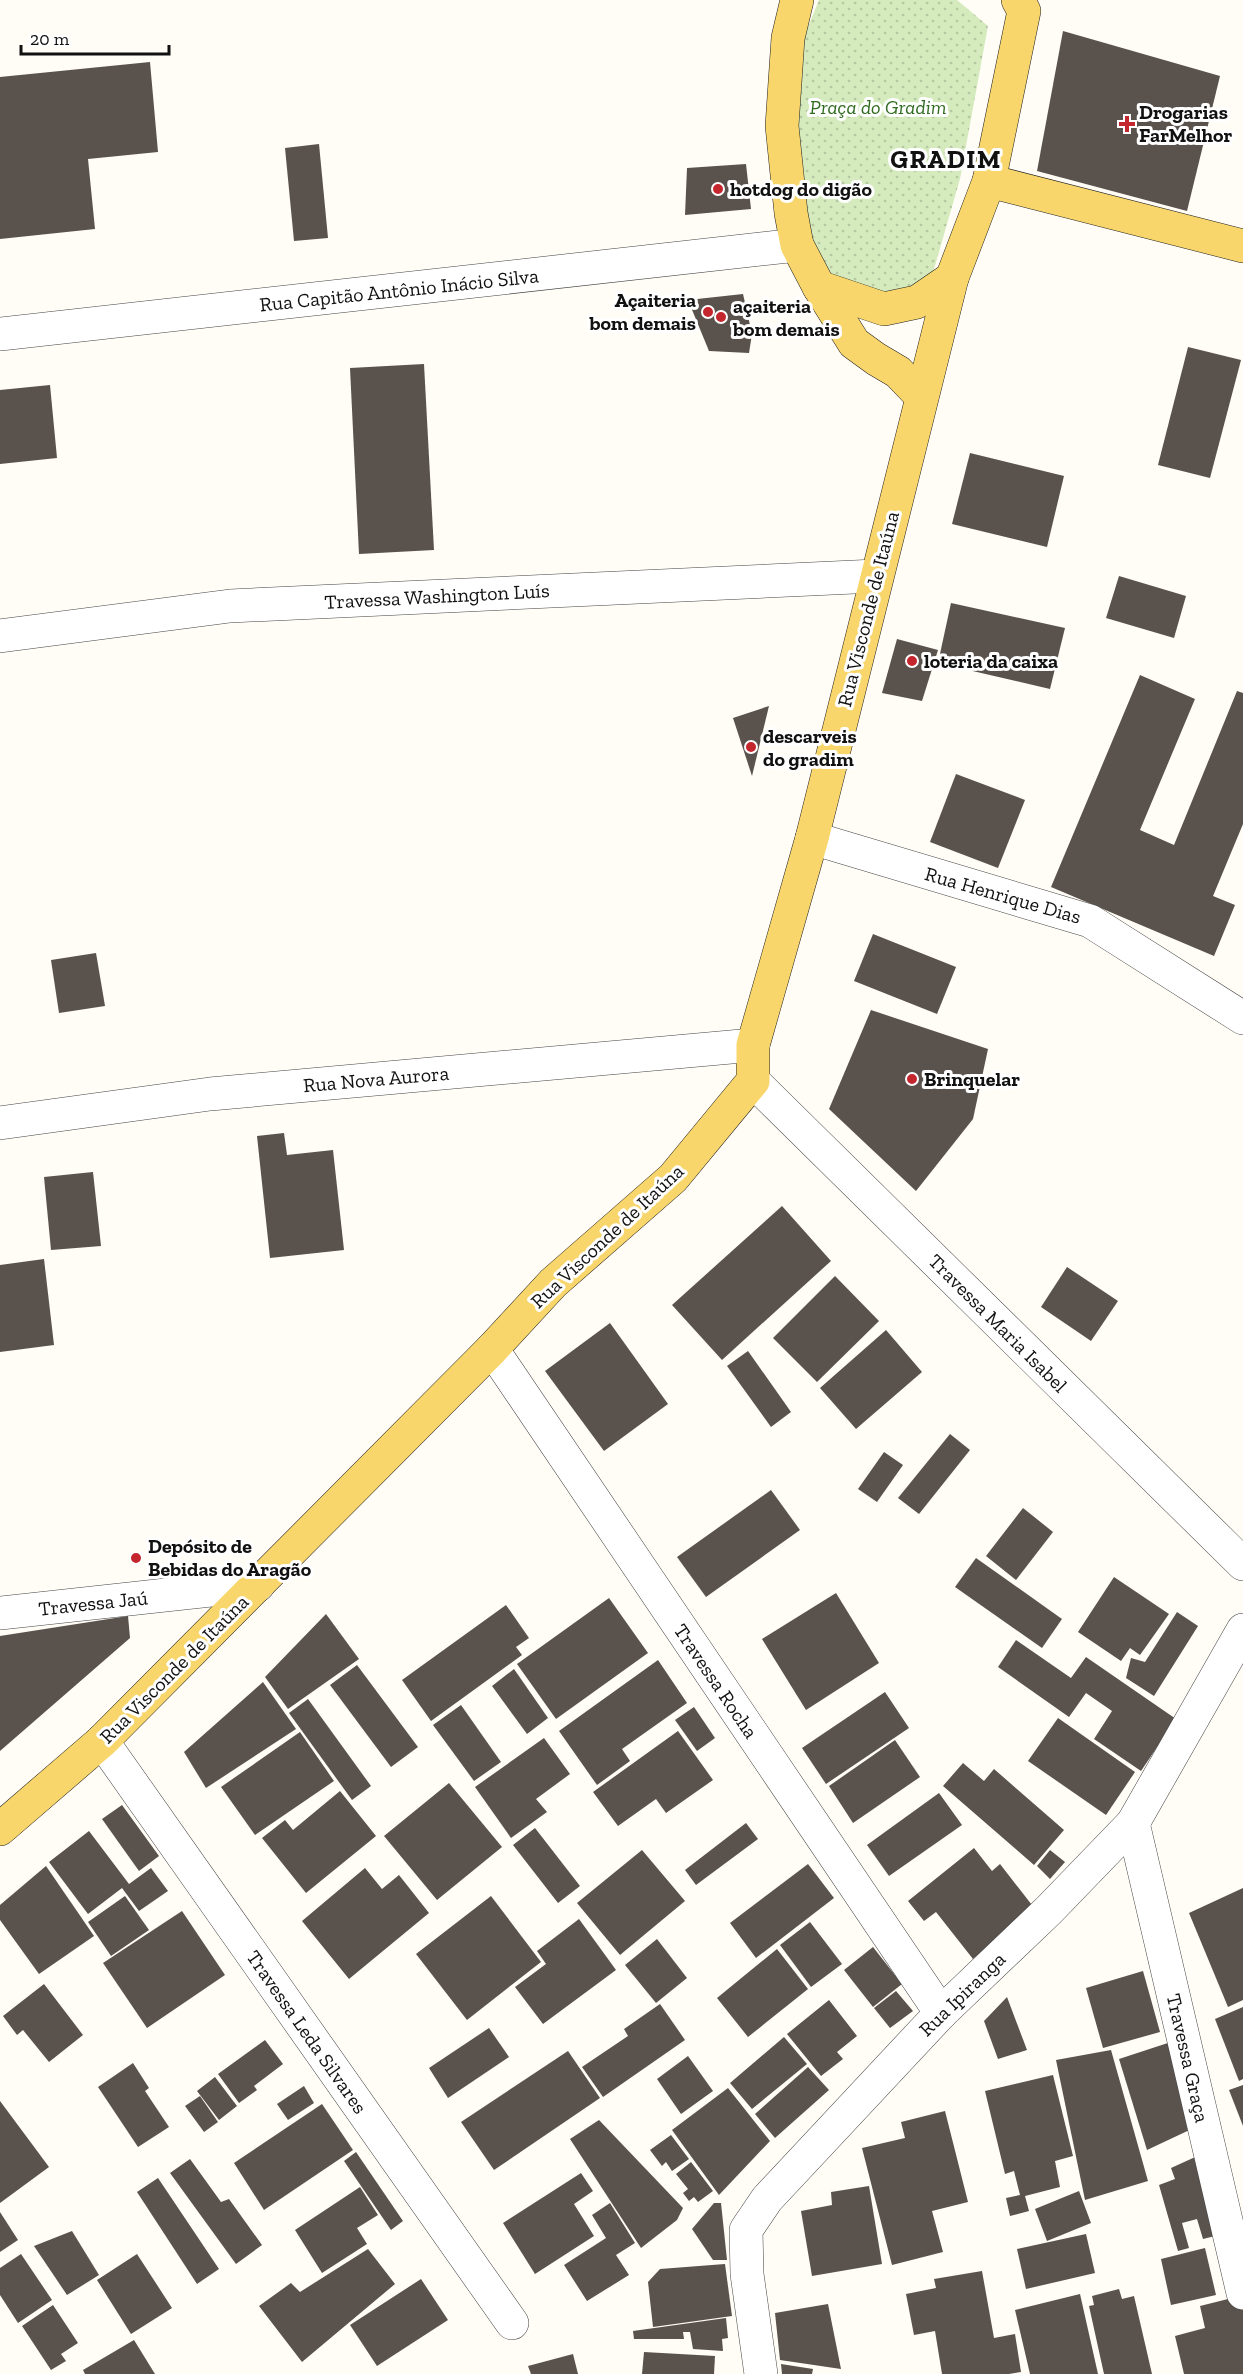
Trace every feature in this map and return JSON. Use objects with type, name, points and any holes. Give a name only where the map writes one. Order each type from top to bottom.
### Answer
[{"type":"main road","points":[[797,0],[788,38],[782,126],[791,213],[797,245],[854,343],[898,372],[921,396]]},
{"type":"main road","name":"Rua Visconde de Itaúna","points":[[0,1829],[102,1741],[492,1348],[553,1282],[673,1178],[753,1081],[753,1045],[812,838],[921,396],[952,278],[989,181],[1023,4]]},
{"type":"main road","points":[[989,181],[1243,246]]},
{"type":"main road","points":[[819,286],[884,309],[917,302],[952,278]]},
{"type":"street","name":"Rua Capitão Antônio Inácio Silva","points":[[0,334],[797,245]]},
{"type":"street","name":"Travessa Washington Luís","points":[[0,636],[230,606],[876,576]]},
{"type":"street","name":"Rua Henrique Dias","points":[[812,838],[1090,921],[1243,1018]]},
{"type":"street","name":"Rua Nova Aurora","points":[[0,1123],[210,1094],[753,1045]]},
{"type":"street","name":"Travessa Maria Isabel","points":[[753,1081],[1243,1564]]},
{"type":"street","name":"Travessa Rocha","points":[[492,1348],[940,2013]]},
{"type":"street","name":"Travessa Jaú","points":[[0,1613],[258,1585]]},
{"type":"street","name":"Rua Ipiranga","points":[[761,2374],[747,2274],[746,2230],[767,2199],[940,2013],[1049,1910],[1133,1823],[1243,1630]]},
{"type":"street","name":"Travessa Leda Silvares","points":[[102,1741],[512,2323]]},
{"type":"street","name":"Travessa Graça","points":[[1133,1823],[1243,2293]]},
{"type":"green space","name":"Praça do Gradim","points":[[819,0],[957,0],[988,26],[960,179],[930,283],[900,299],[823,287],[794,214],[799,49]]},
{"type":"building","name":"Drogarias FarMelhor","points":[[1063,31],[1220,76],[1187,211],[1037,171]]},
{"type":"building","points":[[150,62],[158,152],[88,159],[95,229],[0,239],[0,77]]},
{"type":"building","points":[[319,144],[328,238],[294,241],[285,148]]},
{"type":"building","name":"hotdog do digão","points":[[746,164],[751,209],[685,215],[687,168]]},
{"type":"building","name":"açaiteria bom demais","points":[[743,294],[752,334],[749,353],[709,351],[688,300]]},
{"type":"building","points":[[1188,347],[1241,360],[1210,478],[1158,465]]},
{"type":"building","points":[[424,364],[434,550],[359,554],[350,368]]},
{"type":"building","points":[[50,385],[57,458],[0,464],[0,390]]},
{"type":"building","points":[[970,453],[1064,476],[1047,547],[952,524]]},
{"type":"building","points":[[1119,576],[1186,596],[1174,638],[1106,618]]},
{"type":"building","points":[[951,603],[1065,628],[1050,689],[938,663]]},
{"type":"building","name":"loteria da caixa","points":[[897,639],[938,650],[922,701],[882,693]]},
{"type":"building","points":[[1140,675],[1195,699],[1140,830],[1174,845],[1237,691],[1243,693],[1243,824],[1213,896],[1235,905],[1214,956],[1051,887]]},
{"type":"building","name":"descarveis do gradim","points":[[769,706],[752,776],[733,718]]},
{"type":"building","points":[[956,774],[1025,800],[998,868],[930,842]]},
{"type":"building","points":[[873,934],[956,967],[937,1014],[854,981]]},
{"type":"building","points":[[96,953],[105,1006],[59,1013],[51,960]]},
{"type":"building","name":"Brinquelar","points":[[871,1010],[988,1049],[973,1119],[916,1191],[829,1109]]},
{"type":"building","points":[[284,1133],[287,1155],[333,1150],[344,1250],[270,1258],[257,1136]]},
{"type":"building","points":[[93,1172],[101,1246],[51,1250],[44,1177]]},
{"type":"building","points":[[782,1206],[831,1261],[722,1360],[672,1305]]},
{"type":"building","points":[[44,1259],[54,1345],[0,1352],[0,1265]]},
{"type":"building","points":[[1067,1267],[1118,1301],[1091,1341],[1041,1307]]},
{"type":"building","points":[[835,1276],[879,1321],[817,1382],[773,1338]]},
{"type":"building","points":[[610,1323],[668,1404],[604,1451],[545,1371]]},
{"type":"building","points":[[886,1330],[922,1372],[856,1429],[820,1388]]},
{"type":"building","points":[[748,1351],[791,1412],[771,1427],[727,1366]]},
{"type":"building","points":[[950,1434],[970,1450],[919,1514],[898,1498]]},
{"type":"building","points":[[884,1452],[903,1465],[877,1502],[858,1489]]},
{"type":"building","points":[[771,1490],[800,1530],[706,1597],[677,1557]]},
{"type":"building","points":[[1023,1508],[1053,1532],[1016,1580],[986,1556]]},
{"type":"building","points":[[976,1558],[1062,1619],[1042,1648],[955,1587]]},
{"type":"building","points":[[1114,1577],[1169,1614],[1140,1655],[1130,1648],[1121,1661],[1078,1632]]},
{"type":"building","points":[[836,1593],[879,1663],[806,1710],[762,1639]]},
{"type":"building","points":[[609,1598],[648,1653],[556,1719],[517,1664]]},
{"type":"building","points":[[506,1605],[529,1638],[516,1647],[522,1655],[431,1721],[402,1680]]},
{"type":"building","points":[[1177,1612],[1198,1626],[1154,1696],[1126,1678],[1131,1658],[1145,1662]]},
{"type":"building","points":[[326,1614],[359,1659],[288,1709],[265,1677]]},
{"type":"building","points":[[128,1616],[130,1638],[0,1751],[0,1636]]},
{"type":"building","points":[[1016,1640],[1071,1678],[1086,1657],[1176,1719],[1141,1771],[1094,1739],[1112,1711],[1086,1693],[1069,1717],[998,1667]]},
{"type":"building","points":[[658,1660],[687,1703],[622,1749],[630,1761],[597,1785],[559,1731]]},
{"type":"building","points":[[357,1665],[418,1747],[391,1767],[330,1685]]},
{"type":"building","points":[[514,1669],[548,1718],[527,1734],[492,1686]]},
{"type":"building","points":[[263,1682],[296,1729],[206,1788],[184,1752]]},
{"type":"building","points":[[885,1692],[909,1728],[826,1784],[802,1748]]},
{"type":"building","points":[[308,1699],[371,1786],[352,1800],[289,1713]]},
{"type":"building","points":[[461,1705],[501,1762],[474,1781],[433,1725]]},
{"type":"building","points":[[694,1707],[715,1738],[697,1751],[675,1720]]},
{"type":"building","points":[[1058,1718],[1135,1772],[1106,1815],[1028,1761]]},
{"type":"building","points":[[678,1731],[713,1780],[666,1813],[656,1799],[618,1826],[593,1792]]},
{"type":"building","points":[[300,1732],[334,1781],[255,1835],[221,1787]]},
{"type":"building","points":[[544,1738],[570,1774],[536,1799],[547,1812],[511,1838],[475,1787]]},
{"type":"building","points":[[895,1740],[920,1777],[853,1823],[829,1786]]},
{"type":"building","points":[[963,1763],[984,1781],[994,1769],[1064,1830],[1034,1865],[943,1786]]},
{"type":"building","points":[[449,1783],[502,1847],[437,1900],[384,1836]]},
{"type":"building","points":[[340,1791],[376,1836],[306,1893],[262,1838],[285,1820],[293,1830]]},
{"type":"building","points":[[939,1793],[962,1825],[889,1876],[867,1845]]},
{"type":"building","points":[[122,1805],[159,1856],[139,1871],[102,1819]]},
{"type":"building","points":[[746,1823],[758,1839],[696,1885],[685,1870]]},
{"type":"building","points":[[535,1828],[580,1886],[558,1903],[513,1845]]},
{"type":"building","points":[[89,1831],[129,1884],[151,1868],[168,1891],[139,1911],[122,1888],[88,1914],[49,1862]]},
{"type":"building","points":[[974,1848],[992,1871],[1000,1864],[1035,1909],[973,1959],[936,1912],[924,1921],[908,1901]]},
{"type":"building","points":[[642,1850],[685,1901],[620,1955],[577,1903]]},
{"type":"building","points":[[1050,1850],[1065,1862],[1050,1879],[1037,1866]]},
{"type":"building","points":[[808,1864],[834,1898],[756,1958],[730,1923]]},
{"type":"building","points":[[46,1866],[94,1936],[39,1974],[0,1920],[0,1905]]},
{"type":"building","points":[[365,1868],[382,1889],[399,1875],[429,1913],[349,1979],[302,1921]]},
{"type":"building","points":[[1243,1888],[1243,2000],[1228,2007],[1189,1913]]},
{"type":"building","points":[[125,1896],[149,1930],[111,1956],[88,1922]]},
{"type":"building","points":[[491,1896],[541,1962],[467,2020],[416,1954]]},
{"type":"building","points":[[182,1911],[225,1975],[147,2028],[103,1963]]},
{"type":"building","points":[[579,1919],[616,1970],[543,2024],[515,1987],[546,1964],[537,1951]]},
{"type":"building","points":[[810,1922],[842,1964],[811,1987],[780,1945]]},
{"type":"building","points":[[657,1939],[687,1978],[656,2003],[625,1965]]},
{"type":"building","points":[[873,1947],[902,1984],[873,2007],[844,1970]]},
{"type":"building","points":[[777,1949],[808,1989],[748,2037],[717,1998]]},
{"type":"building","points":[[1143,1971],[1160,2032],[1103,2048],[1086,1988]]},
{"type":"building","points":[[44,1984],[83,2035],[49,2062],[23,2030],[17,2035],[3,2016]]},
{"type":"building","points":[[896,1991],[913,2011],[890,2028],[874,2008]]},
{"type":"building","points":[[1007,1997],[1027,2050],[998,2059],[984,2021]]},
{"type":"building","points":[[829,2000],[857,2036],[837,2052],[843,2059],[821,2076],[787,2034]]},
{"type":"building","points":[[660,2004],[685,2040],[603,2097],[582,2067],[628,2036],[624,2029]]},
{"type":"building","points":[[1243,2007],[1243,2079],[1239,2081],[1215,2019]]},
{"type":"building","points":[[489,2028],[509,2057],[448,2098],[429,2068]]},
{"type":"building","points":[[784,2037],[807,2064],[752,2109],[730,2083]]},
{"type":"building","points":[[265,2040],[283,2064],[254,2086],[257,2090],[239,2103],[218,2074]]},
{"type":"building","points":[[1177,2040],[1198,2126],[1147,2150],[1119,2059]]},
{"type":"building","points":[[1111,2050],[1148,2181],[1085,2200],[1056,2060]]},
{"type":"building","points":[[568,2051],[600,2098],[494,2170],[461,2122]]},
{"type":"building","points":[[688,2056],[713,2091],[681,2114],[657,2079]]},
{"type":"building","points":[[133,2063],[149,2088],[145,2091],[169,2127],[138,2147],[98,2087]]},
{"type":"building","points":[[808,2067],[829,2090],[775,2138],[755,2114]]},
{"type":"building","points":[[1053,2075],[1073,2156],[1055,2161],[1060,2187],[1025,2196],[1029,2211],[1010,2216],[1006,2198],[1020,2195],[1014,2171],[1005,2174],[985,2091]]},
{"type":"building","points":[[215,2077],[237,2106],[219,2120],[197,2091]]},
{"type":"building","points":[[1243,2085],[1243,2126],[1229,2090]]},
{"type":"building","points":[[304,2086],[314,2103],[288,2120],[277,2104]]},
{"type":"building","points":[[728,2088],[770,2141],[719,2195],[672,2130]]},
{"type":"building","points":[[200,2096],[218,2122],[204,2132],[185,2106]]},
{"type":"building","points":[[0,2101],[49,2167],[0,2203]]},
{"type":"building","points":[[322,2104],[353,2150],[264,2210],[234,2163]]},
{"type":"building","points":[[945,2111],[968,2202],[932,2211],[943,2252],[892,2265],[862,2148],[905,2138],[901,2122]]},
{"type":"building","points":[[599,2120],[683,2208],[677,2220],[641,2248],[570,2139]]},
{"type":"building","points":[[671,2135],[689,2159],[672,2171],[666,2162],[662,2166],[650,2150]]},
{"type":"building","points":[[356,2152],[403,2221],[391,2230],[344,2161]]},
{"type":"building","points":[[1204,2153],[1223,2234],[1203,2239],[1197,2219],[1182,2223],[1189,2248],[1178,2251],[1159,2185],[1175,2179],[1171,2168]]},
{"type":"building","points":[[190,2159],[221,2202],[229,2199],[262,2245],[236,2264],[170,2173]]},
{"type":"building","points":[[691,2162],[713,2191],[698,2202],[694,2197],[689,2201],[683,2193],[688,2189],[676,2174]]},
{"type":"building","points":[[581,2173],[593,2191],[574,2204],[594,2236],[535,2274],[503,2223]]},
{"type":"building","points":[[158,2178],[219,2269],[197,2284],[137,2192]]},
{"type":"building","points":[[869,2186],[882,2264],[812,2276],[801,2211],[832,2205],[831,2192]]},
{"type":"building","points":[[360,2187],[378,2215],[357,2228],[367,2244],[322,2273],[295,2230]]},
{"type":"building","points":[[1079,2191],[1091,2223],[1047,2241],[1035,2209]]},
{"type":"building","points":[[610,2203],[635,2243],[616,2255],[629,2275],[587,2301],[564,2265],[606,2238],[592,2215]]},
{"type":"building","points":[[714,2203],[721,2203],[727,2260],[713,2260],[692,2229]]},
{"type":"building","points":[[0,2212],[18,2240],[0,2252]]},
{"type":"building","points":[[72,2231],[99,2275],[67,2295],[34,2246]]},
{"type":"building","points":[[1086,2234],[1095,2273],[1026,2289],[1017,2249]]},
{"type":"building","points":[[1205,2248],[1216,2295],[1171,2305],[1161,2259]]},
{"type":"building","points":[[368,2249],[395,2284],[302,2362],[259,2306],[291,2283],[300,2292]]},
{"type":"building","points":[[21,2254],[52,2300],[18,2323],[0,2295],[0,2268]]},
{"type":"building","points":[[137,2254],[172,2308],[131,2334],[97,2280]]},
{"type":"building","points":[[725,2264],[732,2316],[653,2327],[648,2282],[660,2269]]},
{"type":"building","points":[[982,2271],[994,2338],[1015,2334],[1021,2372],[942,2374],[935,2331],[914,2335],[906,2294],[936,2288],[934,2279]]},
{"type":"building","points":[[421,2279],[448,2320],[377,2366],[350,2325]]},
{"type":"building","points":[[1119,2289],[1122,2299],[1134,2296],[1152,2374],[1104,2374],[1089,2306],[1094,2305],[1092,2296]]},
{"type":"building","points":[[1080,2294],[1098,2374],[1030,2374],[1015,2310]]},
{"type":"building","points":[[1240,2296],[1243,2310],[1243,2374],[1184,2374],[1175,2336],[1205,2328],[1200,2306]]},
{"type":"building","points":[[828,2304],[841,2369],[780,2360],[775,2313]]},
{"type":"building","points":[[53,2305],[78,2343],[61,2354],[66,2361],[51,2370],[22,2326]]},
{"type":"building","points":[[726,2318],[728,2338],[722,2339],[723,2351],[693,2349],[690,2332],[683,2332],[684,2339],[634,2339],[633,2331]]},
{"type":"building","points":[[134,2340],[155,2374],[85,2374],[83,2370]]},
{"type":"building","points":[[644,2352],[715,2356],[714,2374],[642,2374]]},
{"type":"building","points":[[573,2354],[578,2374],[531,2374],[528,2366]]},
{"type":"building","points":[[781,2364],[813,2369],[812,2374],[782,2374]]},
{"type":"place","name":"Drogarias FarMelhor","points":[[1127,124]]},
{"type":"place","name":"hotdog do digão","points":[[718,189]]},
{"type":"place","name":"Açaiteria bom demais","points":[[708,312]]},
{"type":"place","name":"açaiteria bom demais","points":[[721,317]]},
{"type":"place","name":"loteria da caixa","points":[[912,661]]},
{"type":"place","name":"descarveis do gradim","points":[[751,747]]},
{"type":"place","name":"Brinquelar","points":[[912,1079]]},
{"type":"place","name":"Depósito de Bebidas do Aragão","points":[[136,1558]]},
{"type":"district","name":"GRADIM","points":[[946,159]]}]
